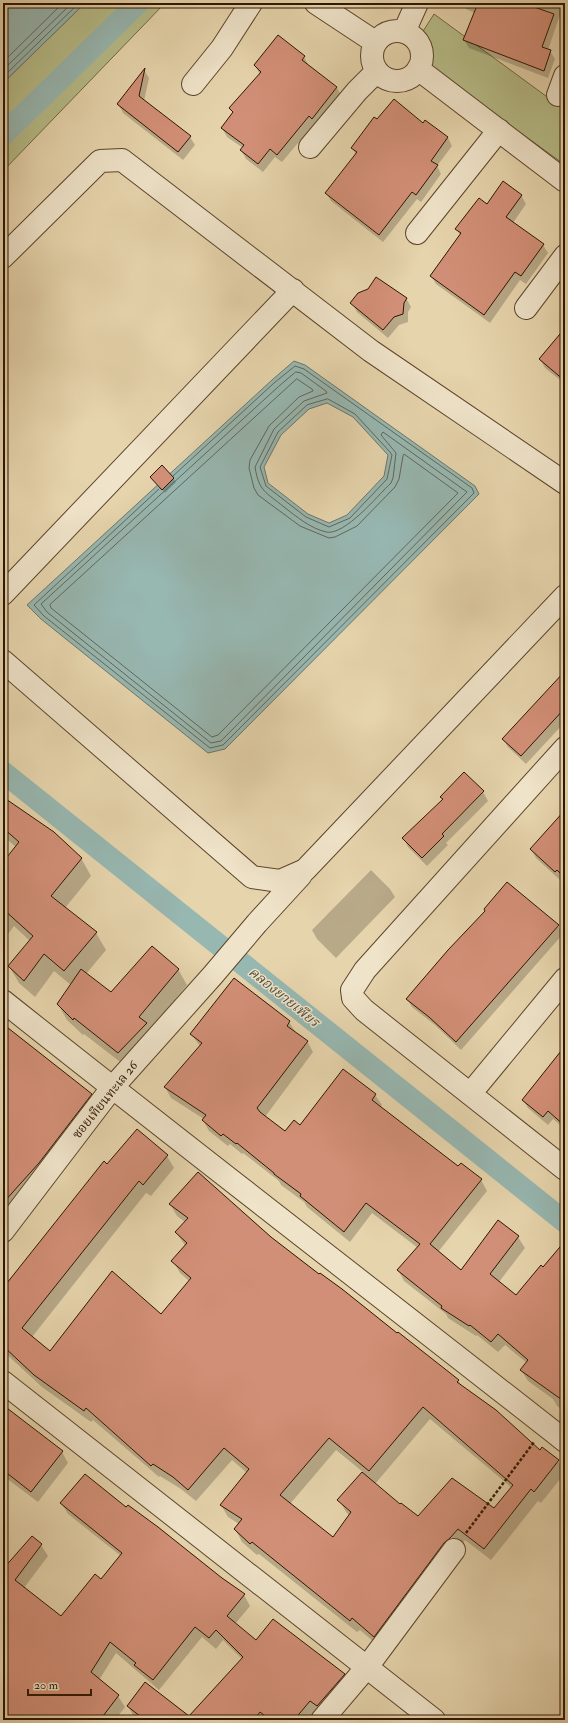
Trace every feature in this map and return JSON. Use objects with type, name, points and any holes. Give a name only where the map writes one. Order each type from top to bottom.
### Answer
[{"type":"street","points":[[193,84],[225,42],[251,3]]},
{"type":"street","points":[[316,3],[375,42]]},
{"type":"street","points":[[404,32],[417,3]]},
{"type":"street","points":[[394,31],[404,32],[412,36],[419,43],[422,51],[422,61],[418,69],[412,76],[403,80],[393,81],[384,78],[377,72],[373,65],[371,57],[375,42],[383,34],[394,31]]},
{"type":"street","points":[[418,69],[565,181]]},
{"type":"street","points":[[310,147],[357,92],[377,72]]},
{"type":"street","points":[[417,233],[499,130]]},
{"type":"street","points":[[3,257],[100,161],[122,160],[371,351],[565,483]]},
{"type":"street","points":[[526,308],[565,256]]},
{"type":"street","points":[[3,594],[292,290]]},
{"type":"street","name":"ซอยเทียนทะเล 26","points":[[3,1231],[112,1088],[213,975],[248,933],[305,870],[565,596]]},
{"type":"street","points":[[3,661],[252,877],[280,881],[305,870]]},
{"type":"street","points":[[565,748],[365,970],[352,990],[353,998],[364,1010],[565,1169]]},
{"type":"street","points":[[470,1094],[565,979]]},
{"type":"street","points":[[3,1001],[112,1088],[565,1441]]},
{"type":"street","points":[[3,1382],[434,1720]]},
{"type":"street","points":[[322,1720],[367,1667],[454,1550]]},
{"type":"path","points":[[454,1550],[546,1426]]},
{"type":"green space","points":[[85,3],[165,3],[3,171],[3,83]]},
{"type":"green space","points":[[434,14],[565,110],[565,165],[431,68],[427,45],[422,33]]},
{"type":"water","points":[[3,3],[85,3],[3,83]]},
{"type":"water","points":[[294,361],[305,365],[475,486],[479,494],[225,749],[208,753],[41,619],[27,605]],"holes":[[[327,403],[353,417],[388,455],[384,476],[347,515],[329,523],[308,514],[268,483],[264,467],[281,435],[309,409]]]},
{"type":"building","points":[[478,3],[523,3],[554,14],[542,47],[551,50],[544,71],[463,40]]},
{"type":"building","points":[[278,35],[305,56],[302,60],[337,87],[312,119],[309,116],[277,155],[270,149],[258,164],[240,150],[244,145],[221,128],[233,112],[229,108],[261,72],[254,65]]},
{"type":"building","points":[[145,68],[139,96],[191,136],[178,152],[117,104]]},
{"type":"building","points":[[394,99],[423,123],[425,120],[448,137],[431,161],[438,165],[416,195],[412,192],[379,235],[325,193],[357,152],[351,148],[374,117],[377,119]]},
{"type":"building","points":[[503,181],[522,195],[506,217],[544,244],[521,276],[515,272],[484,315],[430,276],[461,233],[455,229],[479,198],[487,204]]},
{"type":"building","points":[[376,277],[407,298],[404,303],[403,314],[394,317],[383,330],[350,303],[358,293],[368,289]]},
{"type":"building","points":[[565,328],[565,381],[539,359]]},
{"type":"building","points":[[162,465],[174,478],[162,490],[150,477]]},
{"type":"building","points":[[565,671],[565,708],[521,756],[502,739]]},
{"type":"building","points":[[464,772],[484,791],[442,834],[444,836],[422,858],[402,838],[443,799],[440,797]]},
{"type":"building","points":[[3,797],[54,832],[82,858],[51,896],[97,932],[64,971],[44,954],[24,981],[8,966],[33,936],[3,909],[3,862],[19,842],[3,828]]},
{"type":"building","points":[[565,810],[565,878],[557,870],[555,872],[530,849]]},
{"type":"building","points":[[507,882],[559,925],[456,1042],[429,1017],[406,999],[448,950],[485,911],[484,909]]},
{"type":"building","points":[[152,946],[179,969],[139,1017],[147,1023],[118,1053],[74,1018],[73,1020],[57,1004],[81,969],[111,992]]},
{"type":"building","points":[[234,978],[290,1021],[287,1026],[308,1041],[257,1108],[260,1112],[285,1131],[294,1120],[300,1125],[343,1069],[376,1094],[372,1100],[458,1166],[461,1163],[482,1179],[430,1244],[461,1270],[498,1220],[519,1236],[490,1274],[516,1295],[541,1265],[543,1267],[565,1241],[565,1402],[520,1370],[528,1360],[498,1334],[491,1342],[470,1325],[469,1326],[441,1308],[442,1306],[397,1270],[420,1244],[366,1203],[344,1232],[300,1196],[301,1194],[237,1143],[236,1144],[223,1134],[221,1136],[202,1120],[206,1115],[164,1087],[202,1043],[190,1034]]},
{"type":"building","points":[[3,1024],[92,1094],[39,1163],[3,1203]]},
{"type":"building","points":[[565,1046],[565,1126],[548,1111],[543,1117],[522,1100]]},
{"type":"building","points":[[137,1129],[168,1155],[143,1185],[139,1181],[22,1328],[50,1351],[112,1271],[161,1314],[191,1278],[171,1261],[187,1243],[175,1232],[188,1218],[169,1204],[198,1172],[271,1237],[319,1274],[320,1273],[342,1289],[459,1380],[457,1382],[496,1410],[540,1450],[542,1447],[559,1460],[534,1492],[531,1489],[484,1549],[458,1529],[444,1543],[374,1637],[352,1618],[350,1621],[252,1542],[250,1544],[234,1529],[242,1519],[220,1505],[249,1469],[224,1448],[188,1490],[173,1477],[153,1464],[151,1466],[86,1408],[84,1411],[34,1375],[3,1346],[3,1288],[104,1161],[107,1164]],"holes":[[[423,1407],[513,1485],[494,1508],[452,1478],[418,1516],[401,1503],[400,1504],[362,1472],[337,1500],[351,1512],[333,1537],[280,1495],[329,1438],[369,1471]]]},
{"type":"building","points":[[3,1405],[63,1451],[31,1492],[3,1470]]},
{"type":"building","points":[[85,1474],[126,1507],[128,1505],[245,1594],[227,1616],[256,1640],[273,1619],[345,1674],[317,1706],[310,1701],[294,1720],[270,1720],[260,1712],[254,1720],[145,1720],[127,1706],[145,1682],[189,1716],[243,1657],[216,1630],[209,1638],[195,1627],[153,1680],[134,1665],[136,1663],[110,1642],[91,1672],[119,1695],[100,1720],[3,1720],[3,1569],[32,1536],[42,1544],[15,1580],[61,1616],[95,1574],[101,1579],[122,1553],[60,1503]]},
{"type":"waterway","points":[[3,135],[138,3]]},
{"type":"waterway","name":"คลองยายเพียร","points":[[3,772],[565,1222]]}]
